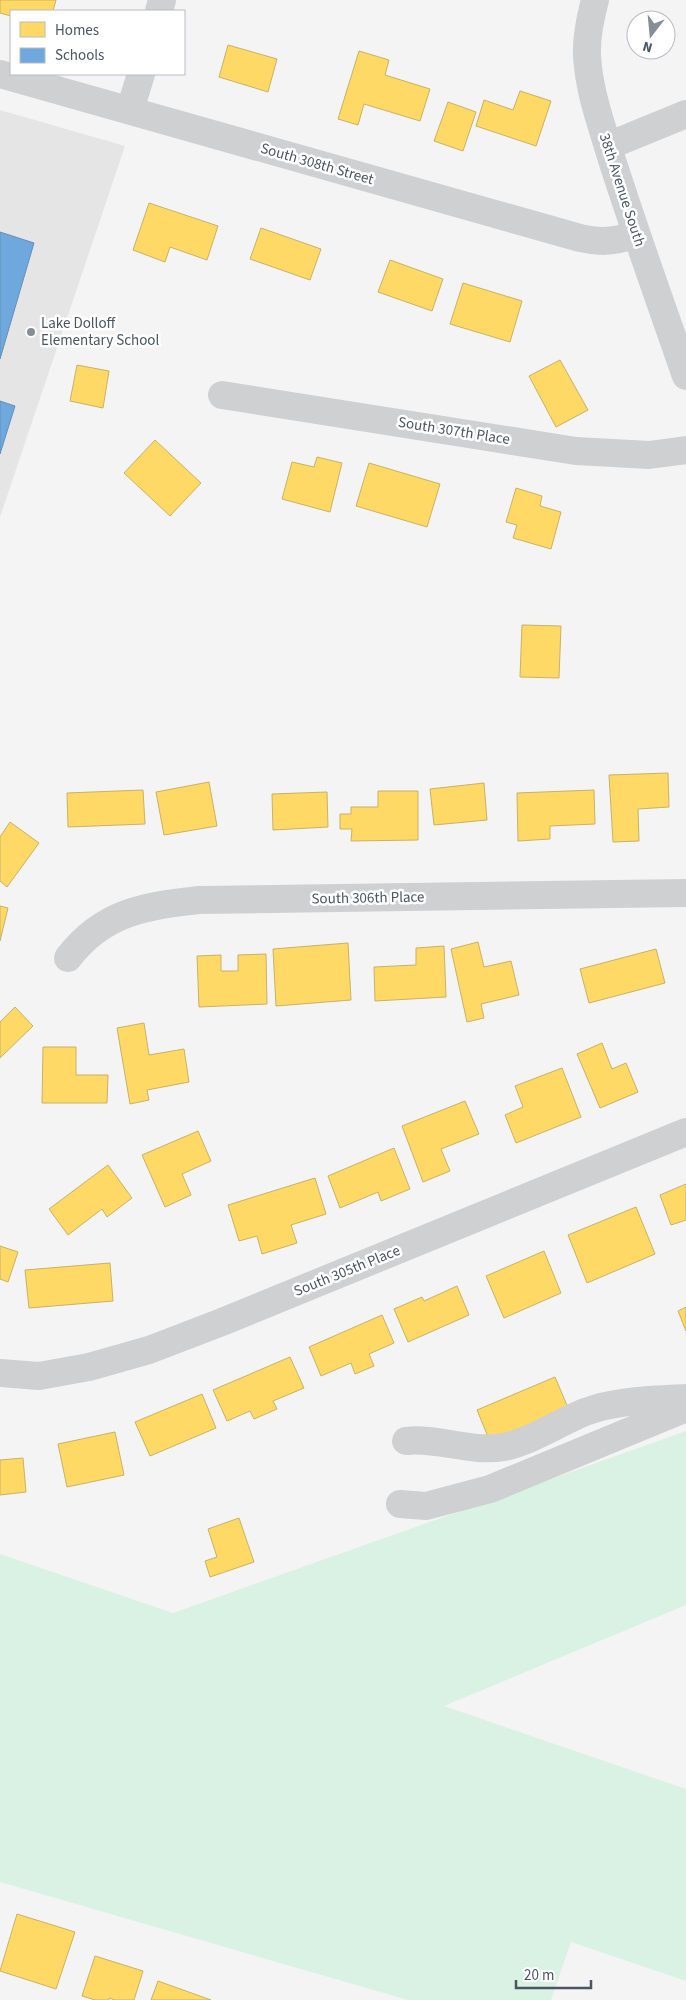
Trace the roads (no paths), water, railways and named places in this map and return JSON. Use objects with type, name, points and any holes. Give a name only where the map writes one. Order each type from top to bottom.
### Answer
[{"type":"street","name":"38th Avenue South","points":[[595,0],[587,38],[589,75],[635,234],[686,376]]},
{"type":"street","name":"South 308th Street","points":[[0,74],[580,238],[611,242],[635,234]]},
{"type":"street","points":[[130,110],[141,75]]},
{"type":"street","points":[[608,146],[686,114]]},
{"type":"street","name":"South 307th Place","points":[[222,395],[576,450],[649,455],[686,450]]},
{"type":"street","name":"South 306th Place","points":[[68,958],[83,940],[110,920],[147,907],[182,902],[686,893]]},
{"type":"street","name":"South 305th Place","points":[[0,1373],[39,1376],[89,1368],[148,1350],[222,1322],[686,1132]]},
{"type":"street","points":[[406,1441],[422,1439],[459,1447],[504,1447],[532,1437],[586,1412],[618,1403],[686,1398]]},
{"type":"street","points":[[400,1504],[426,1506],[490,1488],[686,1408]]},
{"type":"place","name":"Lake Dolloff Elementary School","points":[[31,332]]}]
